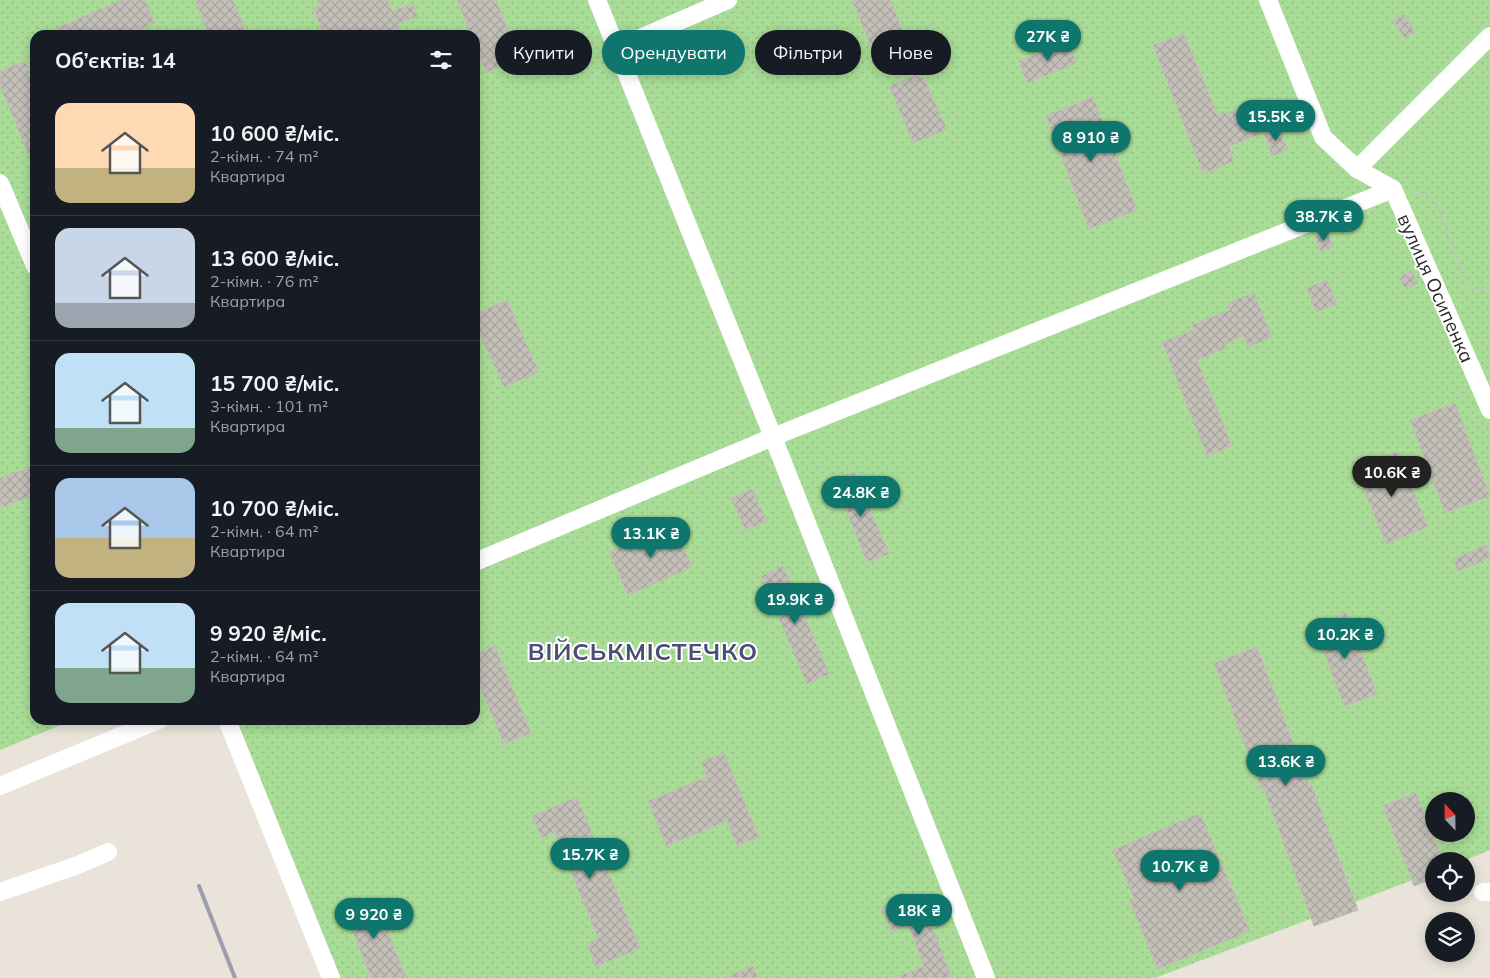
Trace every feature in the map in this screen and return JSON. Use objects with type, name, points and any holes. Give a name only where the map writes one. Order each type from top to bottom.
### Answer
[{"type":"street","points":[[597,0],[610,30]]},
{"type":"street","points":[[659,30],[728,0]]},
{"type":"street","name":"вулиця Осипенка","points":[[1268,0],[1323,137],[1357,170],[1392,189],[1490,410]]},
{"type":"street","points":[[1357,170],[1490,36]]},
{"type":"street","points":[[628,75],[986,978]]},
{"type":"street","points":[[0,183],[30,254]]},
{"type":"street","points":[[480,560],[773,437],[1392,189]]},
{"type":"street","points":[[0,786],[147,725]]},
{"type":"street","points":[[228,725],[331,978]]},
{"type":"street","points":[[0,892],[78,865],[108,852]]},
{"type":"path","points":[[1392,189],[1428,195],[1436,202],[1468,288],[1478,290],[1490,287]]},
{"type":"green space","points":[[0,0],[1490,0],[1490,850],[1475,856],[1475,852],[1425,852],[1425,875],[1155,978],[341,978],[235,725],[480,725],[480,30],[30,30],[30,725],[61,725],[0,750]]},
{"type":"building","points":[[121,0],[145,0],[155,23],[139,30],[60,30],[59,27]]},
{"type":"building","points":[[195,0],[233,0],[245,30],[207,30]]},
{"type":"building","points":[[317,0],[388,0],[392,11],[413,4],[418,16],[397,24],[400,30],[322,30],[313,8],[319,6]]},
{"type":"building","points":[[457,0],[496,0],[508,30],[495,30],[495,69],[486,73],[480,57],[480,30],[469,30]]},
{"type":"building","points":[[852,0],[890,0],[903,30],[871,30],[871,46]]},
{"type":"building","points":[[1403,14],[1416,32],[1405,39],[1393,20]]},
{"type":"building","points":[[1184,34],[1218,116],[1249,105],[1261,134],[1229,146],[1234,161],[1203,174],[1153,45]]},
{"type":"building","points":[[1068,42],[1077,63],[1027,83],[1019,61]]},
{"type":"building","points":[[25,61],[30,73],[30,157],[0,86],[0,71]]},
{"type":"building","points":[[916,75],[922,75],[947,129],[913,143],[889,86]]},
{"type":"building","points":[[1093,97],[1137,210],[1089,229],[1046,116]]},
{"type":"building","points":[[1279,128],[1287,150],[1272,156],[1264,134]]},
{"type":"building","points":[[1327,231],[1333,247],[1321,252],[1315,236]]},
{"type":"building","points":[[1412,271],[1418,283],[1405,289],[1399,277]]},
{"type":"building","points":[[1327,280],[1337,304],[1316,312],[1307,288]]},
{"type":"building","points":[[1254,293],[1272,337],[1248,347],[1244,336],[1225,344],[1226,348],[1197,360],[1232,446],[1207,456],[1162,342],[1194,330],[1192,325],[1230,310],[1227,303]]},
{"type":"building","points":[[507,300],[539,372],[504,387],[480,334],[480,312]]},
{"type":"building","points":[[1455,403],[1490,496],[1445,513],[1410,420]]},
{"type":"building","points":[[1397,451],[1428,527],[1386,544],[1355,468]]},
{"type":"building","points":[[30,468],[30,497],[0,508],[0,478]]},
{"type":"building","points":[[854,472],[889,554],[867,562],[834,480]]},
{"type":"building","points":[[752,489],[767,522],[745,530],[731,498]]},
{"type":"building","points":[[674,524],[692,567],[628,595],[609,552]]},
{"type":"building","points":[[1486,545],[1490,558],[1458,571],[1453,559]]},
{"type":"building","points":[[783,566],[829,674],[807,684],[761,576]]},
{"type":"building","points":[[1346,613],[1377,694],[1344,706],[1314,625]]},
{"type":"building","points":[[495,646],[531,733],[504,744],[480,687],[480,652]]},
{"type":"building","points":[[1257,647],[1310,787],[1312,786],[1358,910],[1314,926],[1263,787],[1261,788],[1214,663]]},
{"type":"building","points":[[724,753],[759,837],[737,846],[727,821],[666,846],[648,801],[707,777],[701,762]]},
{"type":"building","points":[[1416,793],[1425,816],[1425,842],[1435,842],[1439,852],[1425,852],[1425,882],[1414,886],[1383,806]]},
{"type":"building","points":[[577,797],[640,948],[596,967],[587,943],[598,938],[555,832],[542,838],[532,816]]},
{"type":"building","points":[[1200,813],[1250,931],[1158,969],[1129,900],[1134,898],[1113,850]]},
{"type":"building","points":[[919,893],[952,978],[894,978],[924,966],[908,925],[892,932],[882,907]]},
{"type":"building","points":[[374,896],[406,978],[371,978],[344,908]]},
{"type":"building","points":[[753,966],[758,978],[724,978]]},
{"type":"railway","points":[[199,886],[235,978]]},
{"type":"district","name":"ВІЙСЬКМІСТЕЧКО","points":[[643,652]]}]
